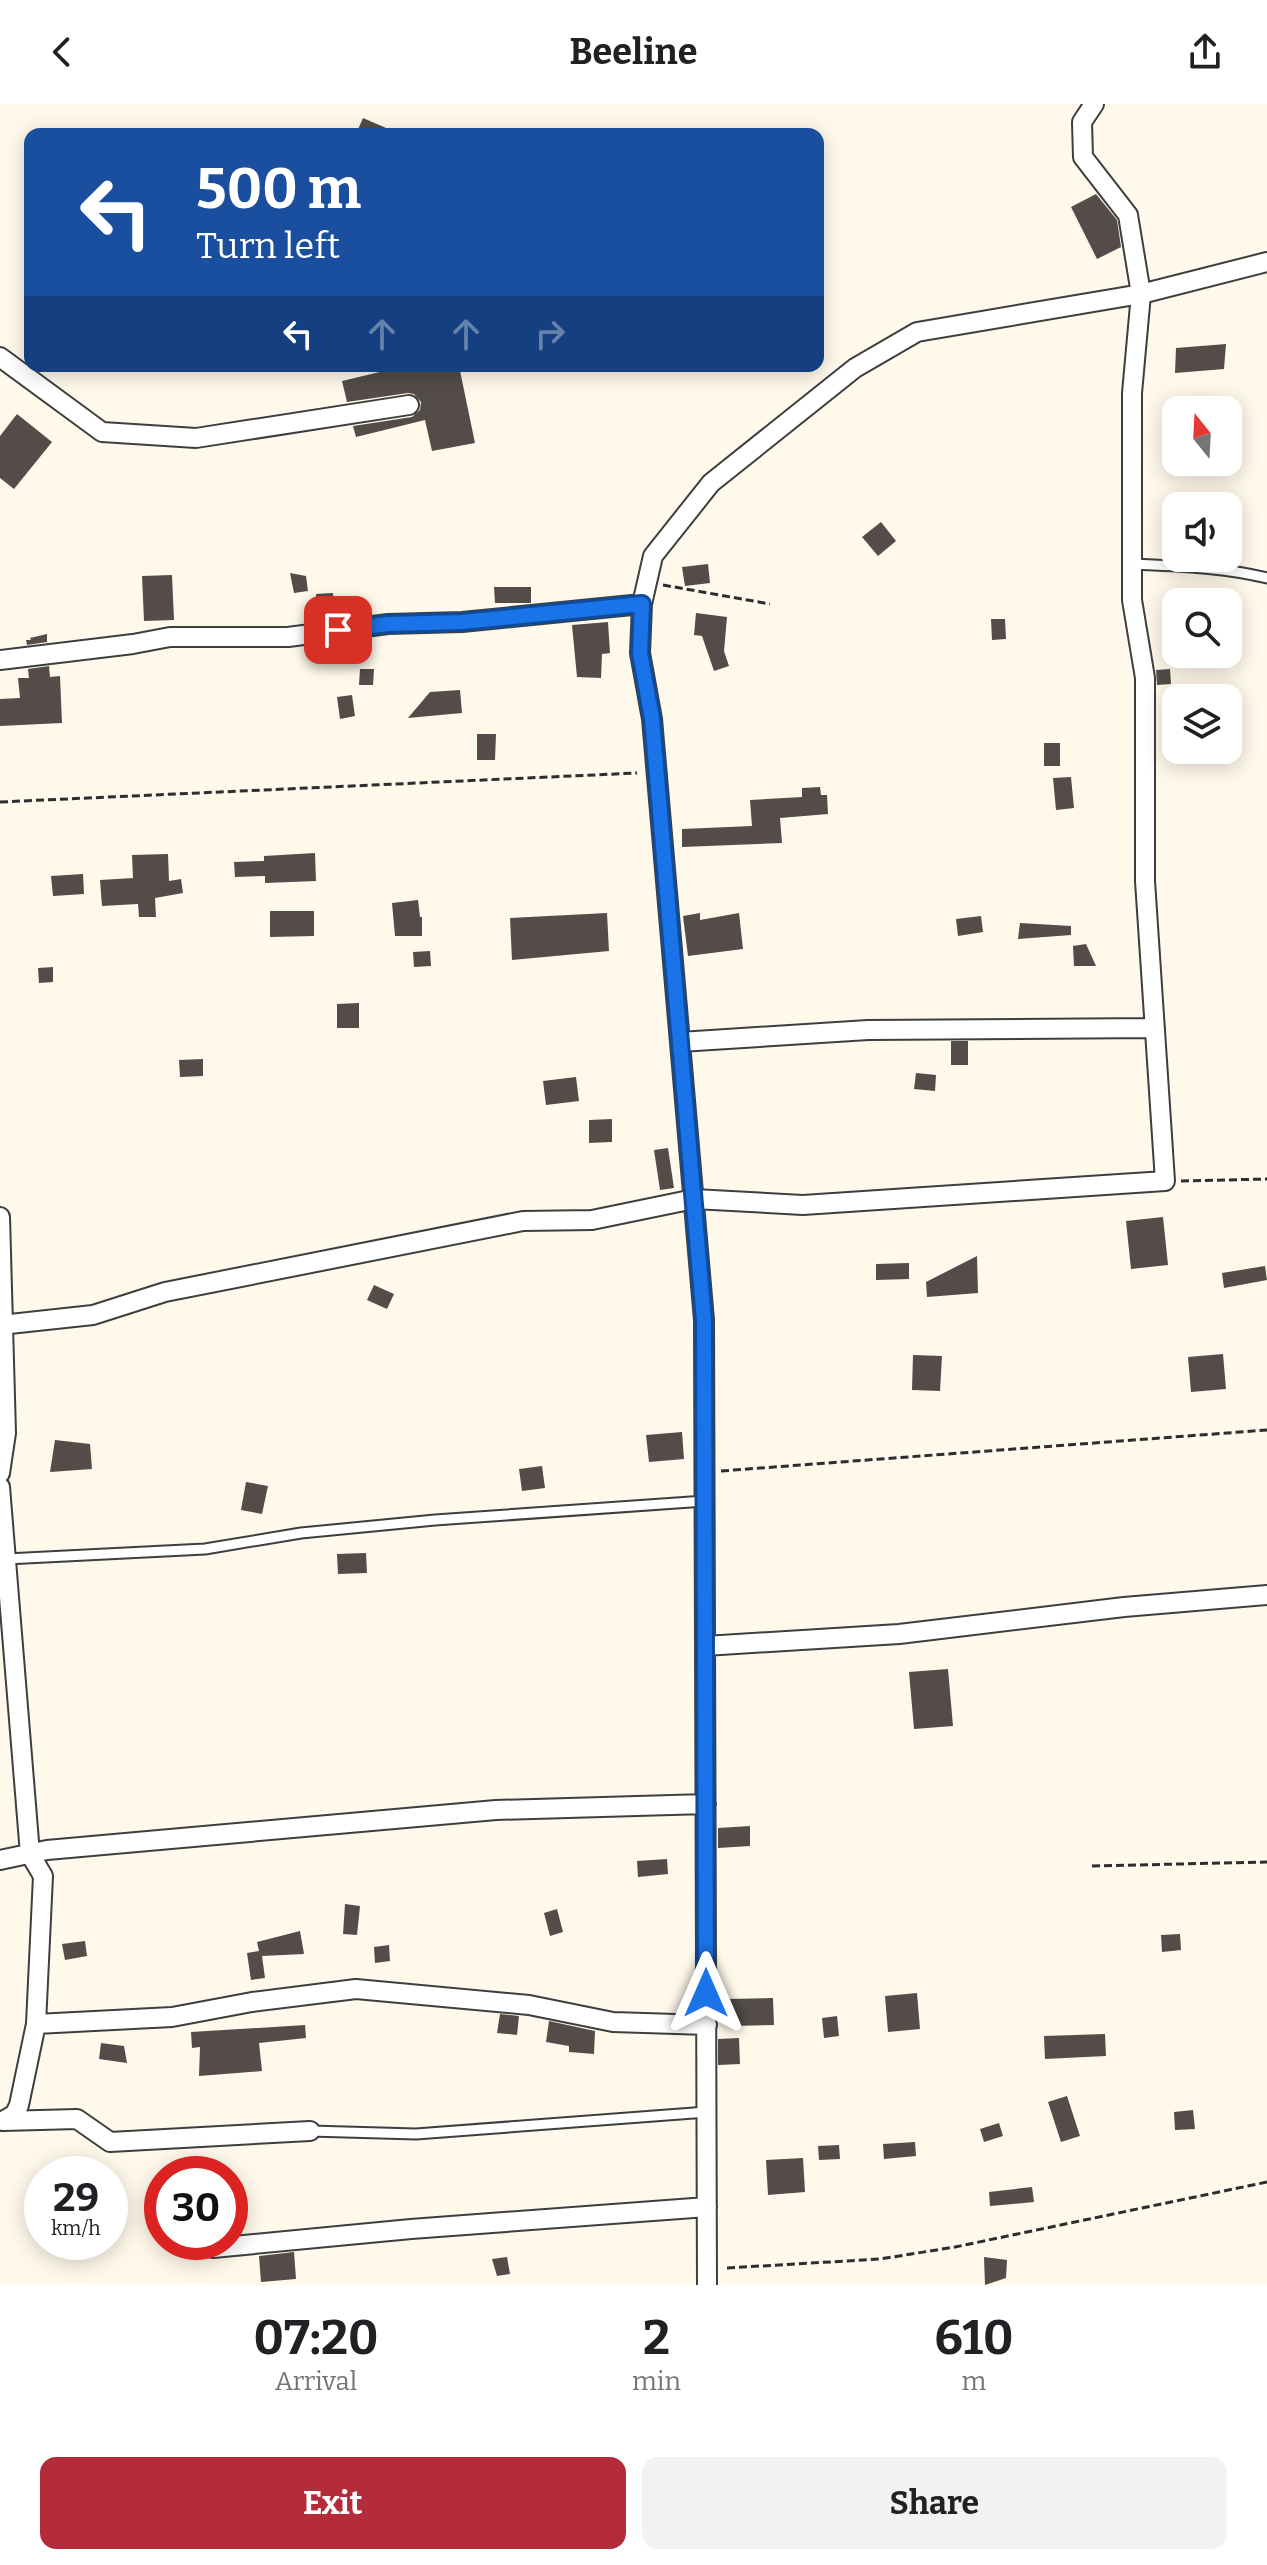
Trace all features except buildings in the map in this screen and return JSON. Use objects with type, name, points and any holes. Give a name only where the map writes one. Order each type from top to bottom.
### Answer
[{"type":"street","points":[[2,1324],[93,1315],[165,1292],[523,1221],[592,1220],[694,1199],[803,1205],[1165,1181],[1145,881],[1145,678],[1132,600],[1131,564],[1132,393],[1141,294],[1128,215],[1083,157],[1082,122],[1094,104]]},
{"type":"street","points":[[707,2277],[704,1320],[652,719],[640,653],[642,604],[653,556],[711,483],[855,368],[917,332],[1141,294],[1267,262]]},
{"type":"street","points":[[0,357],[102,432],[196,438],[409,405]]},
{"type":"street","points":[[0,660],[170,637],[288,637],[388,624],[462,622],[642,604]]},
{"type":"street","points":[[680,1042],[868,1030],[1155,1028]]},
{"type":"street","points":[[0,1217],[6,1433],[0,1473]]},
{"type":"street","points":[[0,1487],[3,1559],[30,1854],[43,1876],[36,2024],[19,2105],[15,2114],[2,2122]]},
{"type":"street","points":[[705,1646],[899,1634],[1124,1607],[1267,1595]]},
{"type":"street","points":[[0,1860],[47,1850],[496,1810],[706,1804]]},
{"type":"street","points":[[36,2024],[172,2017],[252,2002],[356,1989],[529,2005],[613,2022],[707,2025]]},
{"type":"street","points":[[2,2122],[77,2119],[110,2142],[310,2131]]},
{"type":"street","points":[[248,2245],[707,2207]]},
{"type":"lane","points":[[1131,564],[1202,568],[1267,578]]},
{"type":"lane","points":[[3,1559],[205,1549],[301,1533],[435,1520],[705,1501]]},
{"type":"lane","points":[[310,2131],[416,2134],[707,2112]]},
{"type":"path","points":[[647,582],[770,604]]},
{"type":"path","points":[[0,802],[657,772]]},
{"type":"path","points":[[1165,1181],[1267,1179]]},
{"type":"path","points":[[705,1473],[1267,1430]]},
{"type":"path","points":[[1092,1866],[1267,1862]]},
{"type":"path","points":[[707,2277],[880,2259],[955,2247],[1267,2182]]},
{"type":"route","points":[[338,630],[388,624],[462,622],[642,604],[640,653],[652,719],[704,1320],[706,1993]]}]
